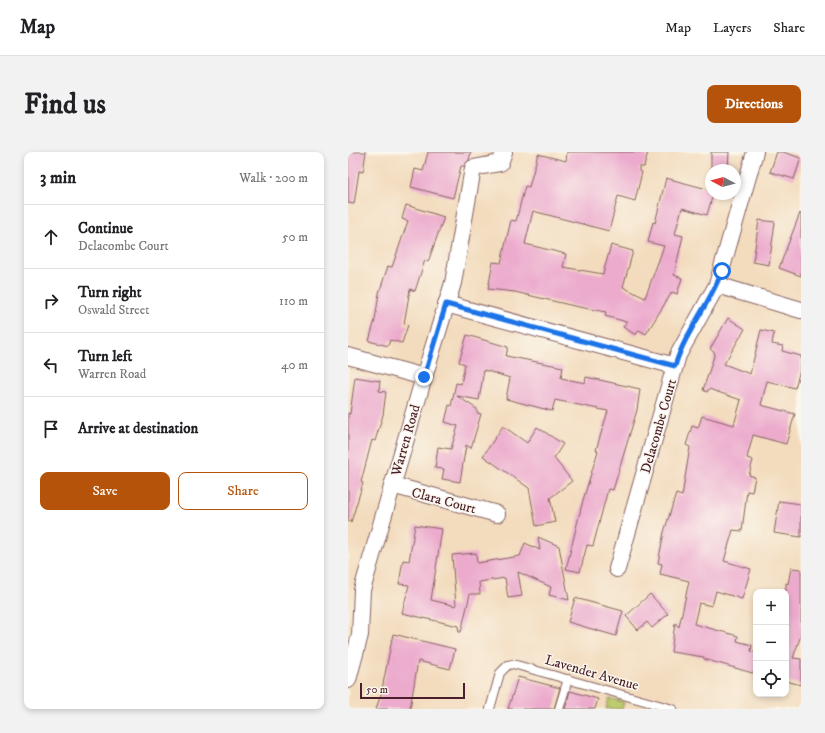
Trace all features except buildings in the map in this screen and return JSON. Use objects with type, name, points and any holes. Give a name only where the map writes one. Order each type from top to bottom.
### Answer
[{"type":"street","name":"Warren Road","points":[[348,680],[360,635],[362,590],[453,283],[473,168],[500,163],[504,152]]},
{"type":"street","name":"Delacombe Court","points":[[617,569],[675,366],[681,348],[716,285],[755,152]]},
{"type":"street","points":[[716,285],[801,310]]},
{"type":"street","points":[[446,304],[675,366]]},
{"type":"street","points":[[348,356],[424,377]]},
{"type":"street","name":"Clara Court","points":[[392,485],[497,514]]},
{"type":"lane","name":"Lavender Avenue","points":[[490,709],[500,673],[508,665],[520,665],[668,708]]},
{"type":"lane","points":[[559,709],[568,679]]},
{"type":"green space","points":[[609,698],[624,702],[622,709],[606,709]]},
{"type":"route","points":[[424,377],[446,304],[675,366],[681,348],[710,299],[722,271]]}]
